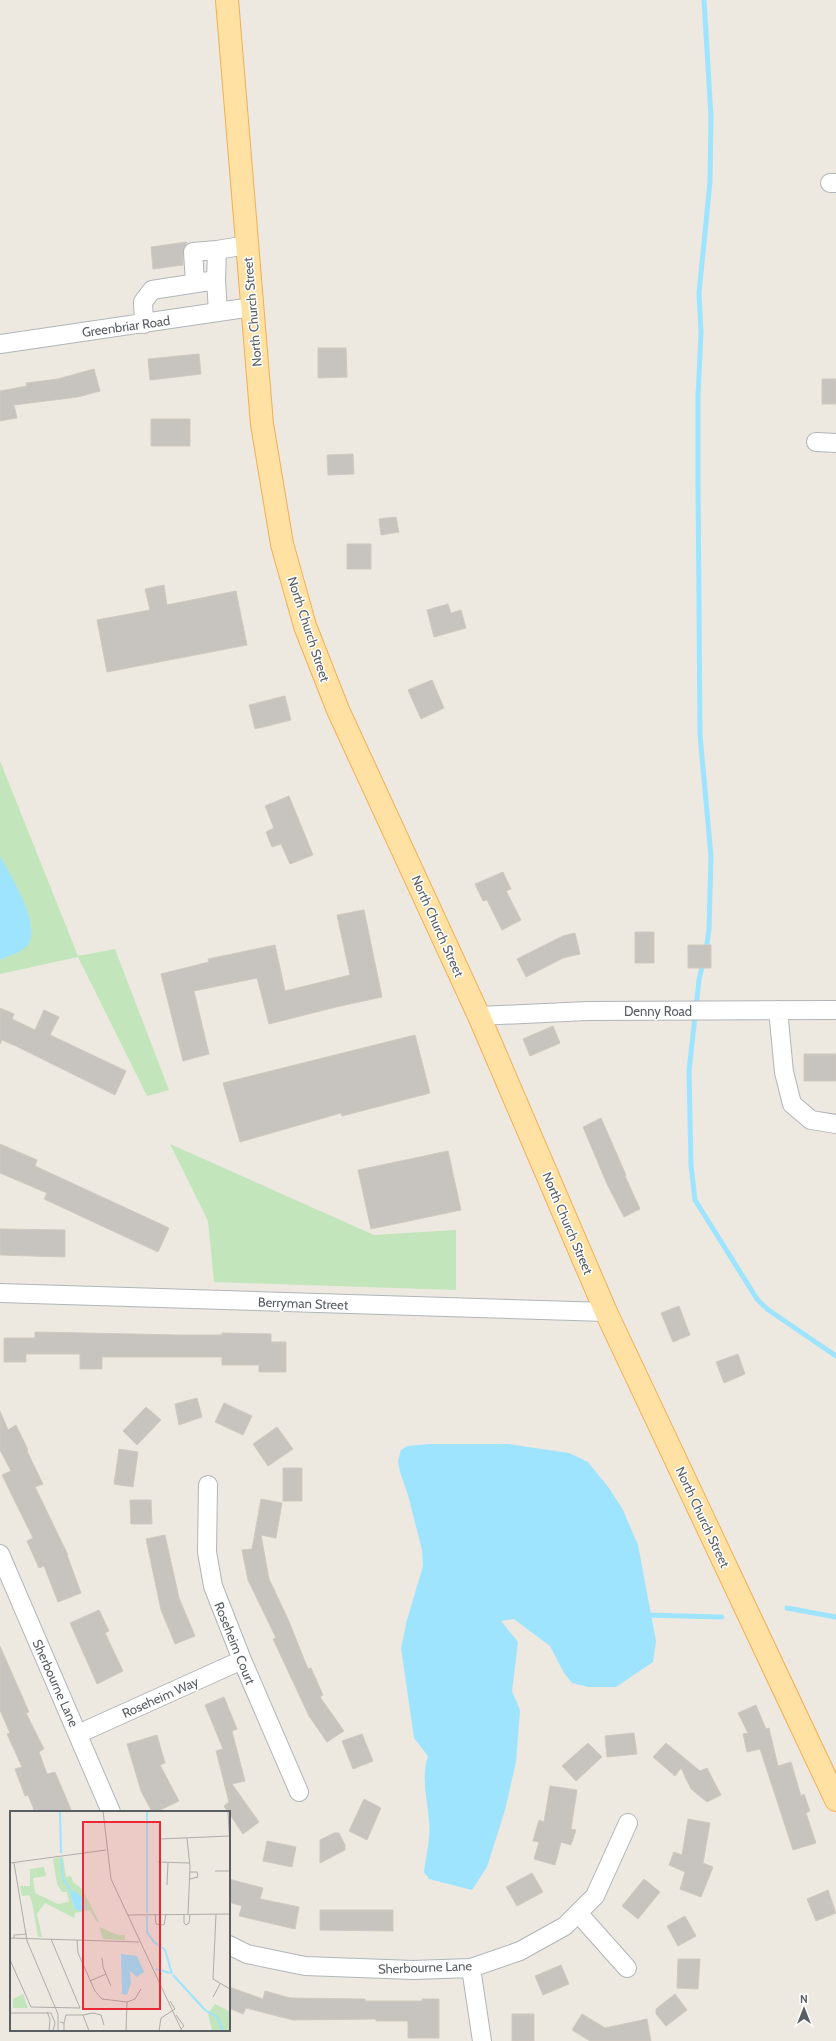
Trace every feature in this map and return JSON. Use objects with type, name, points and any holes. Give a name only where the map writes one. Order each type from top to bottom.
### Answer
[{"type":"main road","name":"North Church Street","points":[[227,0],[262,424],[271,488],[282,544],[305,626],[338,710],[480,1016],[606,1312],[836,1800]]},
{"type":"street","points":[[195,282],[193,252],[247,245]]},
{"type":"street","points":[[217,250],[216,280],[218,312]]},
{"type":"street","points":[[144,324],[143,302],[152,290],[195,282],[216,280]]},
{"type":"street","name":"Greenbriar Road","points":[[0,344],[252,307]]},
{"type":"street","points":[[816,442],[836,443]]},
{"type":"street","points":[[778,1010],[784,1072],[792,1104],[810,1120],[836,1124]]},
{"type":"street","name":"Denny Road","points":[[480,1016],[587,1011],[836,1010]]},
{"type":"street","name":"Berryman Street","points":[[0,1293],[606,1312]]},
{"type":"street","name":"Roseheim Court","points":[[208,1485],[207,1552],[212,1586],[299,1792]]},
{"type":"street","name":"Sherbourne Lane","points":[[0,1554],[111,1811]]},
{"type":"street","name":"Roseheim Way","points":[[78,1734],[242,1660]]},
{"type":"street","name":"Sherbourne Lane","points":[[230,1946],[247,1954],[305,1966],[413,1970],[471,1968],[520,1951],[565,1926],[595,1896],[628,1823]]},
{"type":"street","points":[[578,1913],[627,1968]]},
{"type":"street","points":[[471,1968],[482,2041]]},
{"type":"green space","points":[[0,761],[78,956],[115,949],[169,1090],[147,1096],[78,957],[0,974],[0,960],[25,948],[26,909],[0,856]]},
{"type":"green space","points":[[170,1144],[374,1235],[456,1230],[456,1290],[214,1282],[208,1221]]},
{"type":"water","points":[[0,856],[24,903],[29,916],[31,929],[30,940],[25,948],[0,960]]},
{"type":"water","points":[[430,1444],[508,1444],[569,1453],[588,1462],[609,1488],[623,1510],[638,1545],[656,1641],[653,1662],[616,1687],[588,1687],[572,1683],[564,1673],[550,1646],[514,1619],[501,1621],[518,1642],[512,1691],[520,1710],[516,1762],[505,1810],[487,1867],[472,1890],[429,1879],[424,1872],[429,1833],[425,1780],[428,1756],[414,1738],[401,1648],[407,1620],[423,1566],[422,1550],[398,1461],[401,1450],[407,1446]]},
{"type":"building","points":[[187,242],[183,252],[183,265],[153,269],[151,247]]},
{"type":"building","points":[[318,348],[346,348],[347,377],[318,378]]},
{"type":"building","points":[[199,354],[201,374],[150,380],[148,359]]},
{"type":"building","points":[[94,369],[100,391],[78,397],[14,405],[17,418],[0,421],[0,391],[27,386],[26,383],[58,379]]},
{"type":"building","points":[[822,379],[836,379],[836,404],[822,404]]},
{"type":"building","points":[[151,419],[190,419],[190,446],[151,446]]},
{"type":"building","points":[[353,454],[354,474],[328,475],[327,455]]},
{"type":"building","points":[[396,517],[399,532],[381,535],[379,519]]},
{"type":"building","points":[[347,544],[371,544],[371,569],[347,569]]},
{"type":"building","points":[[164,585],[167,605],[236,591],[247,645],[107,672],[97,620],[150,610],[145,589]]},
{"type":"building","points":[[448,604],[451,613],[461,610],[466,628],[434,637],[427,610]]},
{"type":"building","points":[[432,680],[444,708],[421,719],[408,690]]},
{"type":"building","points":[[285,696],[291,720],[255,729],[249,705]]},
{"type":"building","points":[[289,796],[313,855],[290,864],[281,844],[272,847],[266,832],[274,828],[265,806]]},
{"type":"building","points":[[503,872],[511,889],[506,891],[521,920],[502,930],[487,900],[483,901],[475,884]]},
{"type":"building","points":[[364,910],[382,997],[269,1024],[257,978],[194,991],[209,1054],[183,1061],[161,974],[209,962],[208,959],[275,945],[285,991],[350,975],[337,915]]},
{"type":"building","points":[[635,932],[654,932],[654,963],[635,963]]},
{"type":"building","points":[[575,933],[580,954],[563,958],[526,977],[517,959],[563,936]]},
{"type":"building","points":[[688,945],[711,945],[711,968],[688,968]]},
{"type":"building","points":[[0,1008],[14,1014],[12,1019],[35,1030],[44,1010],[59,1017],[50,1035],[126,1071],[115,1095],[16,1046],[2,1040],[0,1044]]},
{"type":"building","points":[[553,1026],[560,1043],[530,1056],[523,1039]]},
{"type":"building","points":[[415,1035],[430,1093],[342,1116],[341,1113],[240,1142],[223,1083]]},
{"type":"building","points":[[804,1054],[836,1054],[836,1081],[804,1081]]},
{"type":"building","points":[[601,1118],[640,1209],[624,1217],[607,1184],[583,1127]]},
{"type":"building","points":[[0,1144],[37,1160],[35,1166],[169,1228],[158,1252],[44,1199],[47,1193],[0,1173]]},
{"type":"building","points":[[448,1151],[461,1210],[371,1229],[358,1170]]},
{"type":"building","points":[[0,1229],[65,1230],[65,1257],[0,1255]]},
{"type":"building","points":[[679,1306],[690,1335],[673,1342],[661,1313]]},
{"type":"building","points":[[35,1332],[178,1335],[222,1335],[222,1333],[271,1334],[271,1342],[286,1342],[286,1372],[259,1372],[259,1365],[222,1365],[222,1357],[102,1357],[102,1369],[80,1369],[80,1354],[26,1354],[26,1362],[4,1362],[4,1338],[35,1338]]},
{"type":"building","points":[[738,1354],[745,1374],[724,1383],[716,1362]]},
{"type":"building","points":[[197,1398],[202,1417],[179,1425],[175,1404]]},
{"type":"building","points":[[224,1403],[252,1416],[243,1435],[215,1422]]},
{"type":"building","points":[[146,1407],[161,1420],[137,1445],[123,1431]]},
{"type":"building","points":[[0,1411],[8,1430],[16,1425],[28,1450],[27,1451],[43,1484],[35,1487],[68,1555],[81,1593],[58,1602],[44,1566],[39,1568],[27,1541],[33,1538],[2,1475],[11,1471],[0,1450]]},
{"type":"building","points":[[277,1427],[293,1449],[268,1466],[253,1444]]},
{"type":"building","points":[[119,1449],[138,1452],[133,1487],[114,1484]]},
{"type":"building","points":[[283,1468],[302,1468],[302,1501],[283,1501]]},
{"type":"building","points":[[261,1499],[282,1503],[276,1538],[261,1535],[269,1579],[288,1619],[308,1669],[311,1668],[323,1695],[320,1697],[344,1731],[327,1742],[309,1716],[273,1639],[276,1638],[248,1580],[242,1550],[252,1549]]},
{"type":"building","points":[[130,1500],[151,1500],[152,1524],[131,1524]]},
{"type":"building","points":[[165,1535],[179,1598],[195,1636],[175,1644],[161,1610],[146,1539]]},
{"type":"building","points":[[99,1610],[109,1631],[105,1633],[123,1671],[97,1684],[70,1623]]},
{"type":"building","points":[[0,1646],[29,1712],[26,1713],[44,1749],[39,1752],[47,1774],[55,1772],[72,1811],[35,1811],[28,1795],[25,1796],[15,1769],[22,1767],[7,1734],[10,1733],[0,1710]]},
{"type":"building","points":[[224,1697],[237,1729],[232,1731],[245,1781],[232,1784],[259,1822],[243,1834],[230,1815],[230,1811],[227,1811],[224,1806],[229,1802],[216,1751],[223,1749],[205,1705]]},
{"type":"building","points":[[756,1705],[766,1729],[769,1728],[778,1766],[791,1762],[801,1796],[804,1794],[810,1811],[806,1813],[816,1843],[793,1850],[760,1749],[747,1752],[743,1734],[748,1733],[738,1713]]},
{"type":"building","points":[[634,1733],[637,1754],[607,1757],[605,1736]]},
{"type":"building","points":[[362,1734],[373,1761],[353,1769],[342,1741]]},
{"type":"building","points":[[157,1735],[165,1763],[160,1765],[179,1801],[158,1811],[151,1811],[141,1791],[127,1744]]},
{"type":"building","points":[[588,1743],[602,1757],[576,1781],[562,1766]]},
{"type":"building","points":[[666,1743],[700,1771],[707,1768],[721,1795],[707,1802],[691,1789],[681,1768],[675,1776],[653,1757]]},
{"type":"building","points":[[550,1786],[577,1790],[571,1829],[576,1830],[571,1845],[561,1842],[555,1865],[534,1859],[539,1842],[533,1841],[539,1820],[544,1822]]},
{"type":"building","points":[[364,1799],[381,1808],[367,1840],[349,1831]]},
{"type":"building","points":[[688,1819],[710,1823],[703,1863],[713,1867],[701,1897],[680,1889],[685,1872],[669,1865],[674,1852],[682,1855]]},
{"type":"building","points":[[334,1833],[339,1833],[345,1845],[345,1850],[320,1863],[320,1840]]},
{"type":"building","points":[[267,1841],[296,1847],[292,1867],[263,1861]]},
{"type":"building","points":[[532,1873],[543,1892],[517,1906],[506,1887]]},
{"type":"building","points":[[230,1879],[263,1888],[260,1899],[299,1907],[295,1929],[239,1916],[242,1906],[230,1902]]},
{"type":"building","points":[[644,1879],[660,1892],[638,1919],[622,1906]]},
{"type":"building","points":[[828,1890],[836,1913],[816,1921],[807,1899]]},
{"type":"building","points":[[320,1910],[393,1910],[393,1931],[320,1930]]},
{"type":"building","points":[[685,1916],[696,1936],[678,1946],[667,1926]]},
{"type":"building","points":[[678,1959],[700,1959],[698,1989],[677,1988]]},
{"type":"building","points":[[561,1965],[569,1984],[543,1995],[535,1976]]},
{"type":"building","points":[[230,1987],[263,1999],[265,1991],[290,1998],[365,1999],[365,2001],[422,2001],[422,1999],[439,1999],[439,2038],[408,2038],[408,2021],[376,2021],[376,2019],[293,2020],[246,2008],[243,2014],[230,2008]]},
{"type":"building","points":[[675,1994],[687,2010],[666,2026],[656,2014],[656,2009]]},
{"type":"building","points":[[512,2014],[534,2014],[534,2041],[512,2041]]},
{"type":"building","points":[[582,2014],[605,2028],[647,2019],[651,2041],[590,2041],[572,2030]]},
{"type":"waterway","points":[[704,0],[711,116],[710,182],[699,293],[701,333],[698,396],[698,476],[700,735],[711,856],[709,929],[706,951]]},
{"type":"waterway","points":[[703,963],[699,980],[689,1071],[691,1165],[695,1200],[757,1299],[767,1309],[836,1356]]},
{"type":"waterway","points":[[787,1608],[836,1617]]},
{"type":"waterway","points":[[645,1615],[722,1617]]}]
